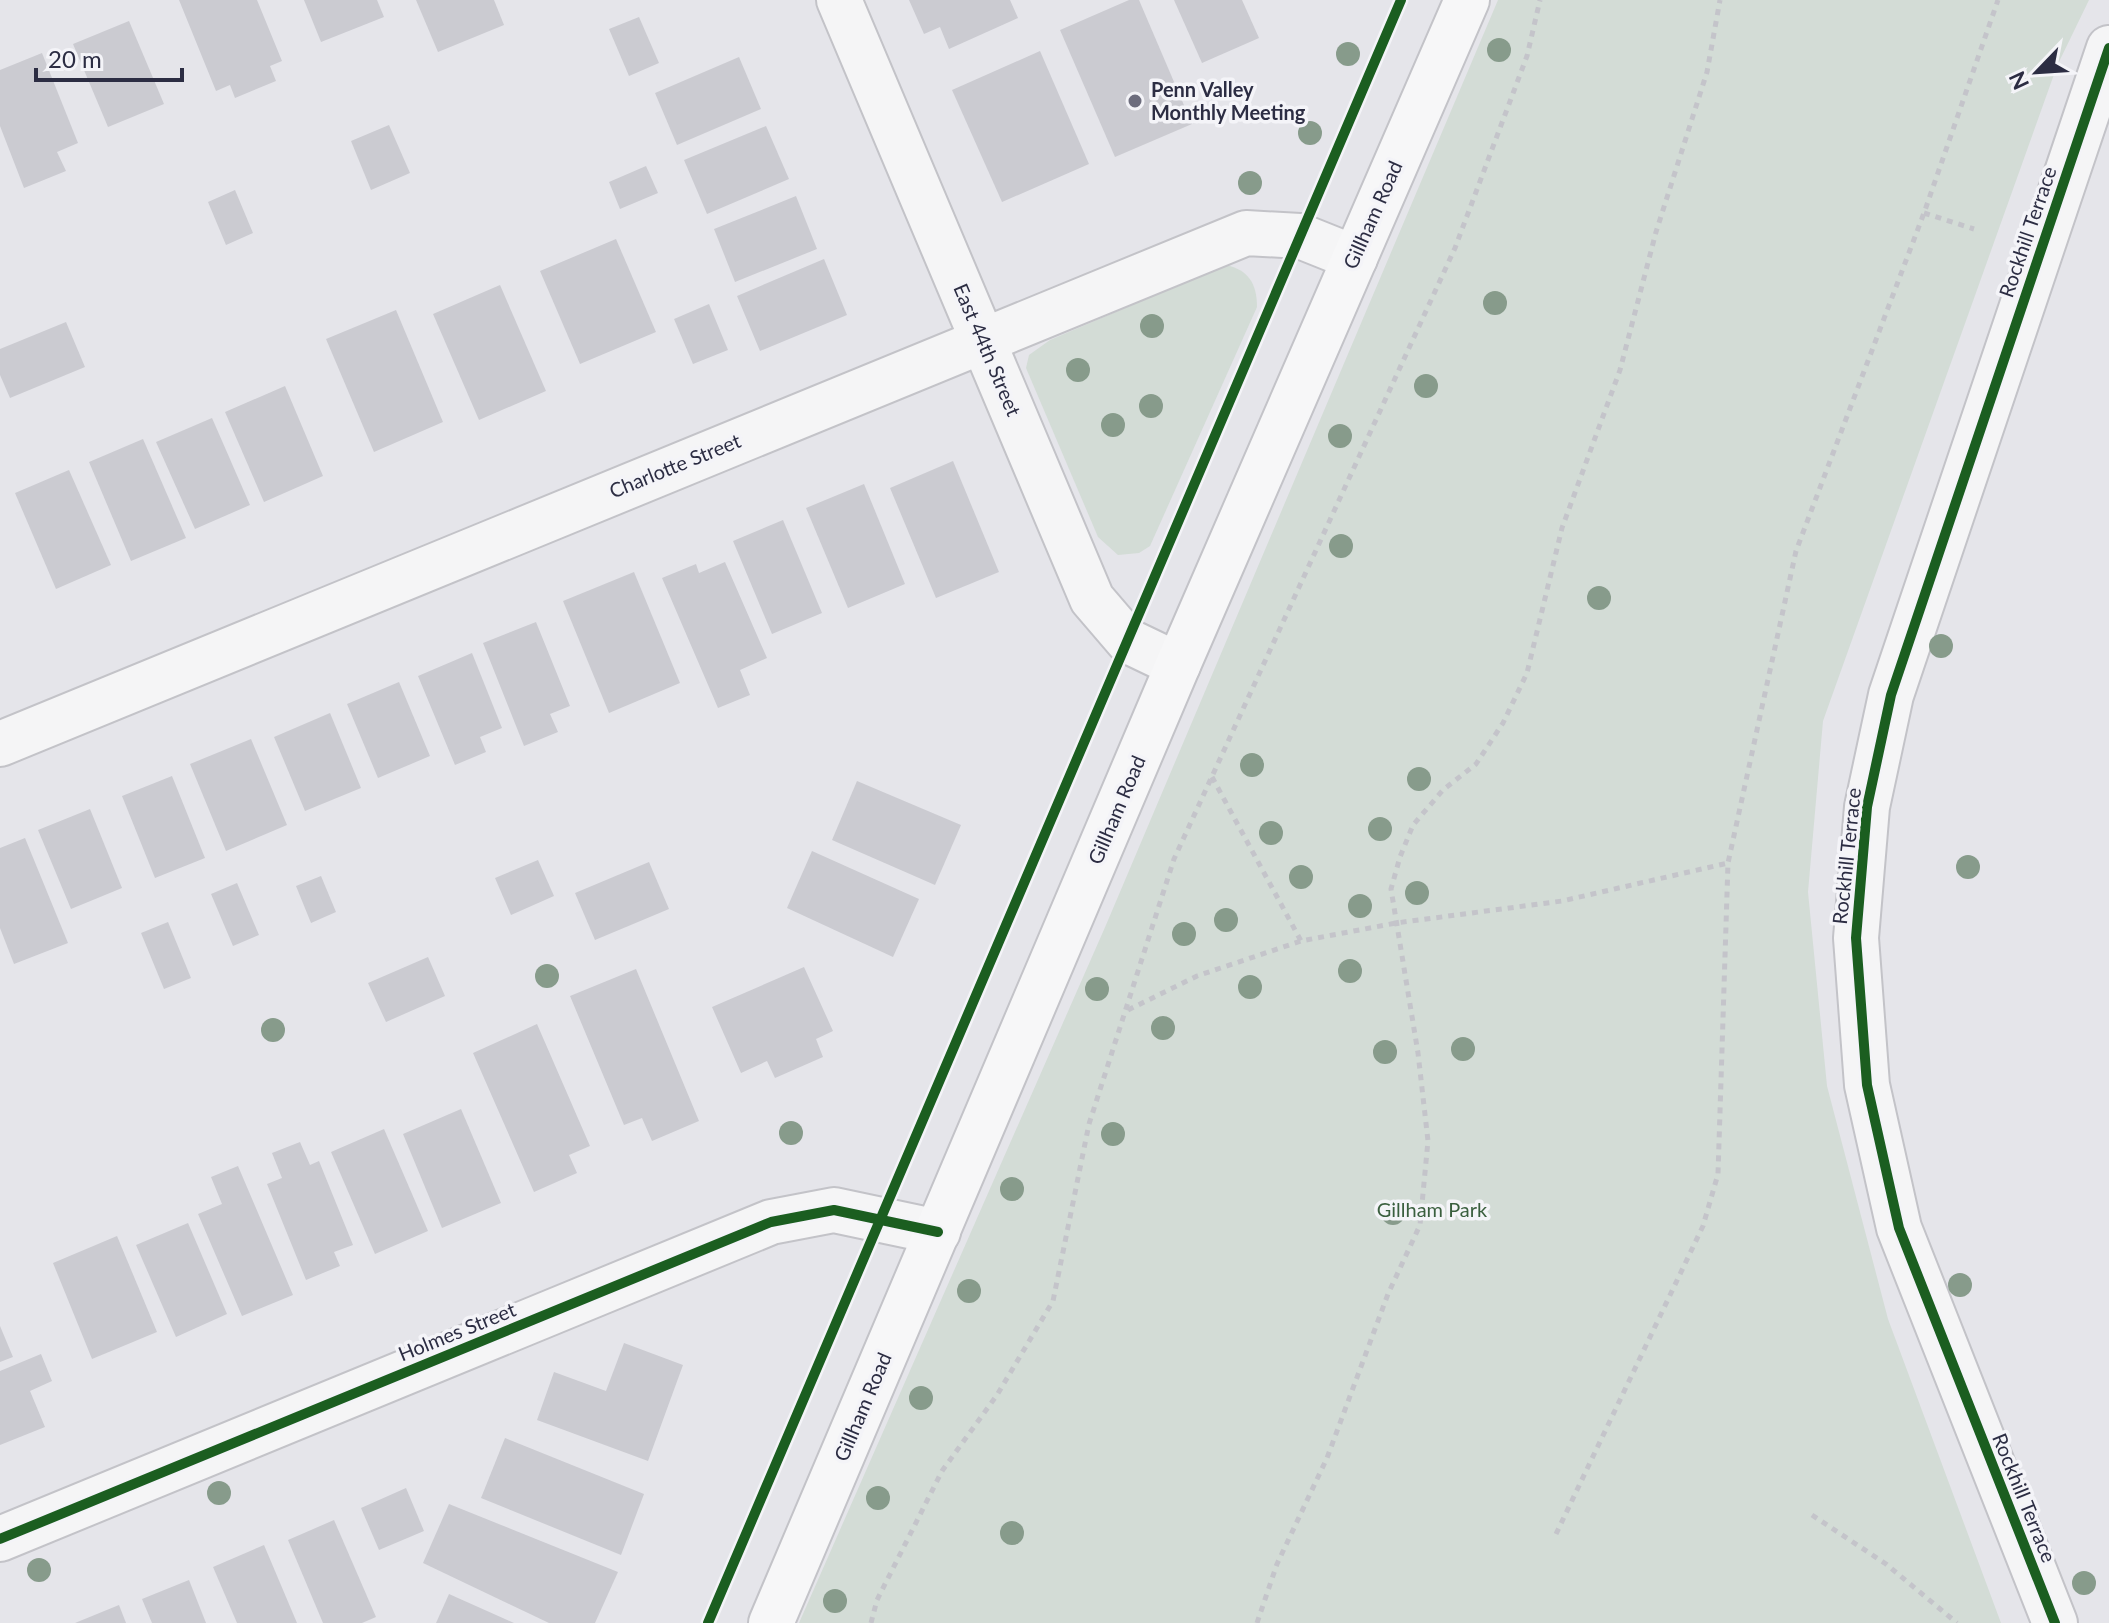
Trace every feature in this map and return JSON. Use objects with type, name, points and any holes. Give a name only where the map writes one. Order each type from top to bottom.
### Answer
[{"type":"main road","name":"Gillham Road","points":[[771,1623],[1178,665],[1467,0]]},
{"type":"street","name":"East 44th Street","points":[[839,0],[1092,599],[1128,641],[1178,665]]},
{"type":"street","name":"Rockhill Terrace","points":[[2055,1623],[1899,1228],[1867,1085],[1856,938],[1867,807],[1891,695],[2109,48]]},
{"type":"street","name":"Charlotte Street","points":[[0,744],[1246,233],[1300,236],[1355,258]]},
{"type":"street","name":"Holmes Street","points":[[0,1539],[771,1222],[834,1210],[938,1232]]},
{"type":"path","points":[[871,1623],[877,1600],[942,1471],[997,1395],[1053,1301],[1089,1124],[1174,859],[1334,518],[1455,248],[1527,56],[1540,0]]},
{"type":"path","points":[[1257,1623],[1277,1564],[1327,1458],[1388,1294],[1420,1225],[1428,1141],[1418,1053],[1391,889],[1413,825],[1443,790],[1476,764],[1503,723],[1527,673],[1562,528],[1620,370],[1656,232],[1707,72],[1720,0]]},
{"type":"path","points":[[1556,1534],[1703,1226],[1718,1174],[1728,863],[1796,551],[1924,213],[1998,0]]},
{"type":"path","points":[[1924,213],[1974,229]]},
{"type":"path","points":[[1211,776],[1301,941]]},
{"type":"path","points":[[1128,1010],[1197,976],[1301,941],[1396,923],[1562,901],[1728,863]]},
{"type":"path","points":[[1812,1515],[1886,1564],[1957,1623]]},
{"type":"green space","name":"Gillham Park","points":[[1498,0],[2089,0],[2057,66],[1823,721],[1808,892],[1827,1086],[1888,1319],[2001,1623],[799,1623],[1106,925]]},
{"type":"green space","points":[[1226,265],[1240,270],[1250,279],[1257,307],[1150,546],[1139,553],[1118,555],[1098,537],[1026,368],[1029,355],[1050,340]]},
{"type":"building","points":[[179,0],[257,0],[282,61],[270,66],[276,81],[235,98],[230,85],[216,91]]},
{"type":"building","points":[[304,0],[377,0],[384,17],[321,42]]},
{"type":"building","points":[[416,0],[494,0],[504,25],[438,52]]},
{"type":"building","points":[[909,0],[1010,0],[1018,18],[949,49],[940,27],[924,34]]},
{"type":"building","points":[[1129,0],[1139,0],[1192,124],[1115,157],[1060,30]]},
{"type":"building","points":[[1174,0],[1242,0],[1259,38],[1202,63]]},
{"type":"building","points":[[639,17],[659,63],[629,76],[609,29]]},
{"type":"building","points":[[129,21],[164,104],[108,127],[73,44]]},
{"type":"building","points":[[1040,51],[1089,164],[1002,202],[952,90]]},
{"type":"building","points":[[42,53],[78,143],[57,152],[66,171],[24,188],[0,126],[0,70]]},
{"type":"building","points":[[739,57],[761,109],[677,145],[655,93]]},
{"type":"building","points":[[389,125],[410,173],[371,190],[351,141]]},
{"type":"building","points":[[766,126],[789,179],[707,214],[684,160]]},
{"type":"building","points":[[646,166],[658,193],[620,209],[609,182]]},
{"type":"building","points":[[235,190],[253,233],[226,245],[208,202]]},
{"type":"building","points":[[796,196],[817,249],[735,282],[714,229]]},
{"type":"building","points":[[616,239],[656,332],[580,364],[540,271]]},
{"type":"building","points":[[824,259],[847,315],[760,351],[737,296]]},
{"type":"building","points":[[500,285],[546,391],[479,420],[433,314]]},
{"type":"building","points":[[709,304],[728,350],[693,364],[674,319]]},
{"type":"building","points":[[396,310],[443,422],[374,452],[326,339]]},
{"type":"building","points":[[66,322],[85,367],[10,398],[0,375],[0,349]]},
{"type":"building","points":[[285,386],[323,476],[264,502],[225,412]]},
{"type":"building","points":[[212,418],[250,505],[195,529],[156,442]]},
{"type":"building","points":[[143,439],[186,538],[131,561],[89,462]]},
{"type":"building","points":[[953,461],[999,572],[936,598],[890,488]]},
{"type":"building","points":[[69,470],[111,565],[56,589],[15,493]]},
{"type":"building","points":[[864,484],[905,584],[848,608],[806,508]]},
{"type":"building","points":[[783,520],[822,613],[772,634],[733,541]]},
{"type":"building","points":[[725,562],[767,658],[740,670],[750,695],[718,708],[662,578],[696,564],[699,573]]},
{"type":"building","points":[[634,572],[680,683],[609,713],[563,601]]},
{"type":"building","points":[[536,622],[570,706],[550,714],[558,732],[524,746],[483,643]]},
{"type":"building","points":[[472,653],[502,728],[480,737],[486,752],[455,765],[418,676]]},
{"type":"building","points":[[399,682],[430,756],[378,778],[347,704]]},
{"type":"building","points":[[330,713],[361,788],[305,811],[274,737]]},
{"type":"building","points":[[251,739],[287,825],[226,851],[190,764]]},
{"type":"building","points":[[172,776],[205,858],[155,878],[122,796]]},
{"type":"building","points":[[857,781],[961,825],[935,885],[832,840]]},
{"type":"building","points":[[90,809],[122,888],[71,909],[38,830]]},
{"type":"building","points":[[25,838],[68,943],[14,964],[0,928],[0,848]]},
{"type":"building","points":[[812,851],[919,899],[893,957],[787,908]]},
{"type":"building","points":[[538,860],[554,896],[511,915],[495,878]]},
{"type":"building","points":[[649,862],[669,909],[595,940],[575,893]]},
{"type":"building","points":[[321,876],[336,912],[311,923],[296,886]]},
{"type":"building","points":[[237,883],[259,935],[233,946],[211,894]]},
{"type":"building","points":[[168,922],[191,978],[164,989],[141,933]]},
{"type":"building","points":[[428,957],[445,996],[386,1022],[368,983]]},
{"type":"building","points":[[804,967],[833,1031],[816,1039],[823,1057],[775,1078],[767,1061],[741,1073],[712,1007]]},
{"type":"building","points":[[636,969],[699,1121],[652,1141],[642,1118],[624,1125],[570,996]]},
{"type":"building","points":[[537,1024],[590,1146],[569,1155],[577,1173],[534,1192],[473,1053]]},
{"type":"building","points":[[461,1109],[501,1203],[442,1228],[403,1134]]},
{"type":"building","points":[[384,1129],[428,1231],[375,1254],[331,1152]]},
{"type":"building","points":[[300,1142],[310,1165],[319,1161],[353,1245],[334,1252],[340,1266],[306,1280],[267,1184],[282,1178],[272,1153]]},
{"type":"building","points":[[238,1166],[293,1295],[242,1316],[198,1214],[222,1204],[211,1177]]},
{"type":"building","points":[[188,1223],[227,1314],[176,1337],[136,1245]]},
{"type":"building","points":[[117,1236],[157,1332],[92,1359],[53,1263]]},
{"type":"building","points":[[0,1326],[13,1357],[0,1362]]},
{"type":"building","points":[[624,1343],[683,1365],[648,1461],[537,1420],[554,1372],[606,1391]]},
{"type":"building","points":[[41,1354],[52,1381],[30,1391],[45,1427],[0,1445],[0,1371]]},
{"type":"building","points":[[505,1438],[644,1494],[621,1555],[481,1498]]},
{"type":"building","points":[[406,1488],[424,1531],[379,1550],[361,1508]]},
{"type":"building","points":[[449,1504],[618,1572],[595,1623],[549,1623],[423,1563]]},
{"type":"building","points":[[334,1520],[376,1617],[362,1623],[323,1623],[288,1540]]},
{"type":"building","points":[[264,1545],[297,1623],[237,1623],[213,1567]]},
{"type":"building","points":[[189,1580],[206,1623],[152,1623],[142,1599]]},
{"type":"building","points":[[449,1594],[514,1623],[436,1623]]},
{"type":"building","points":[[119,1605],[126,1623],[75,1623]]},
{"type":"cycle path","points":[[708,1623],[1401,0]]},
{"type":"cycle path","points":[[2055,1623],[1899,1228],[1867,1085],[1856,938],[1867,807],[1891,695],[2109,48]]},
{"type":"cycle path","points":[[0,1539],[771,1222],[834,1210],[938,1232]]},
{"type":"place","name":"Penn Valley Monthly Meeting","points":[[1135,101]]}]
